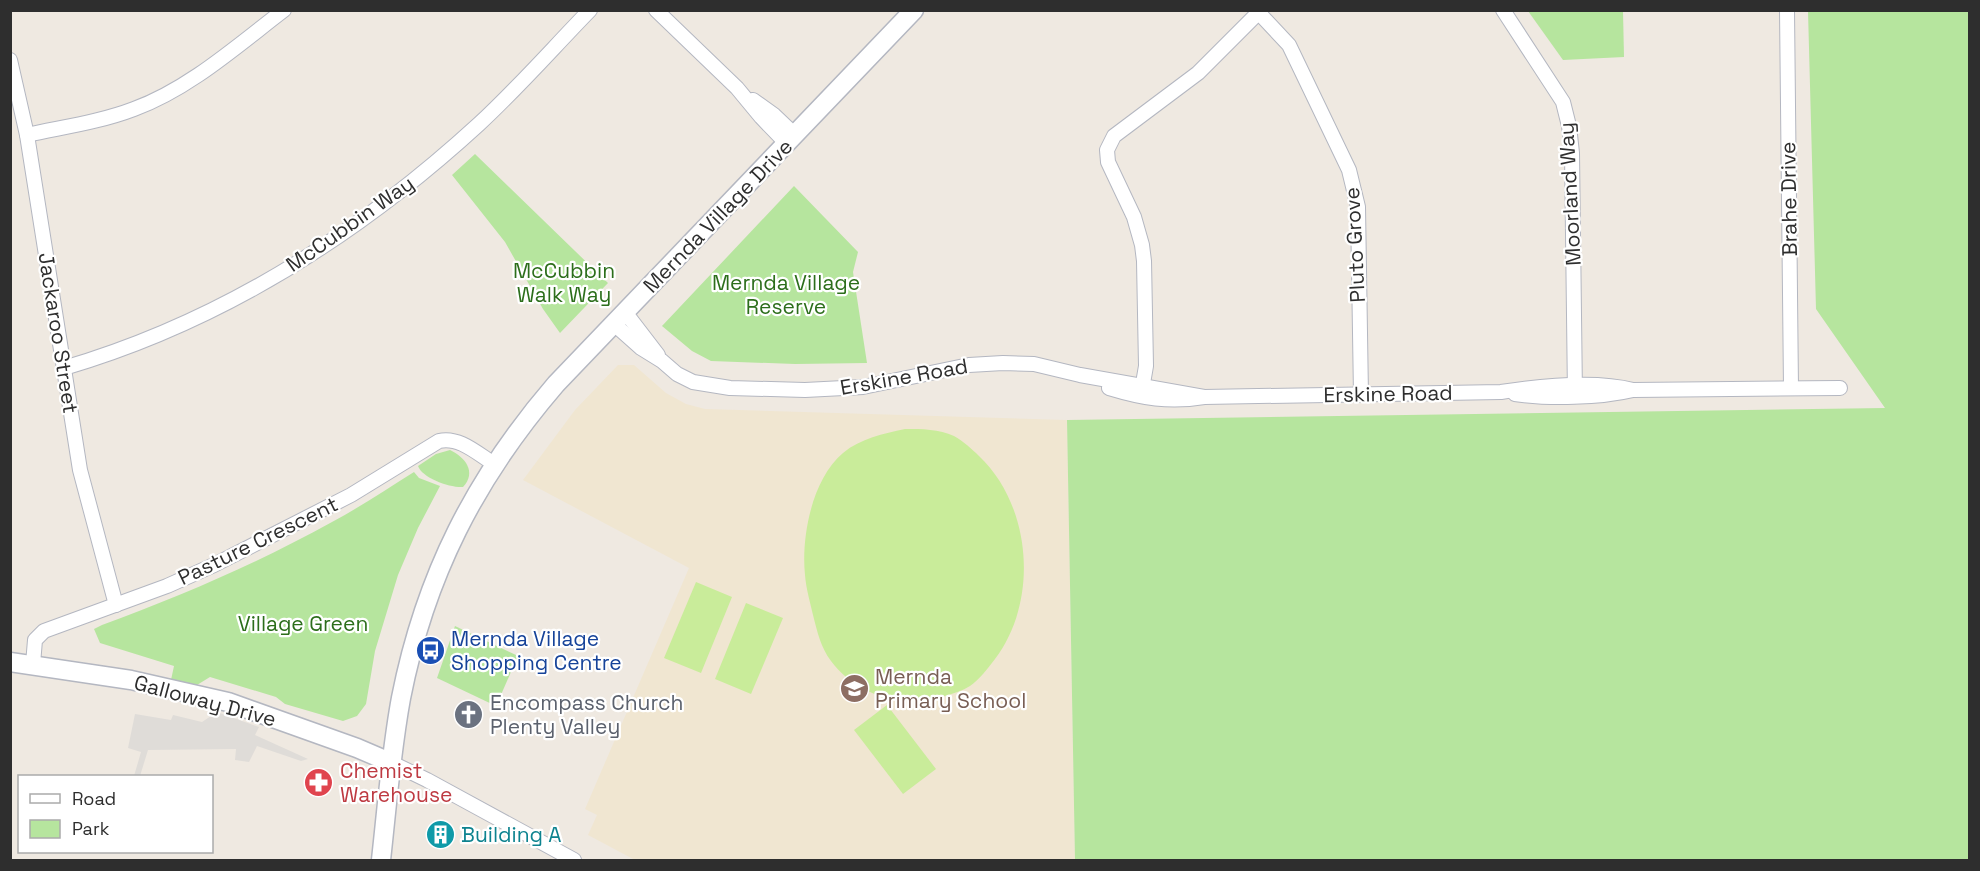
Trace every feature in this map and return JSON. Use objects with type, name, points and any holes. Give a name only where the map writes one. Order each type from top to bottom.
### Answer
[{"type":"street","points":[[27,135],[111,117],[153,101],[215,63],[284,10]]},
{"type":"street","name":"McCubbin Way","points":[[64,368],[110,355],[198,319],[299,263],[332,241],[412,182],[480,123],[590,10]]},
{"type":"street","points":[[656,10],[737,88],[774,115],[791,139]]},
{"type":"street","name":"Mernda Village Drive","points":[[381,861],[392,764],[408,668],[425,608],[458,529],[494,464],[530,414],[914,10]]},
{"type":"street","name":"Moorland Way","points":[[1503,10],[1512,27],[1550,79],[1563,102],[1569,126],[1572,153],[1575,391]]},
{"type":"street","name":"Brahe Drive","points":[[1787,10],[1791,388]]},
{"type":"street","points":[[1142,392],[1146,348],[1142,245],[1134,217],[1108,162],[1107,150],[1114,136],[1198,73],[1260,12]]},
{"type":"street","name":"Pluto Grove","points":[[1260,12],[1289,45],[1349,170],[1355,189],[1358,227],[1360,395]]},
{"type":"street","name":"Jackaroo Street","points":[[10,60],[27,135],[80,470],[116,605]]},
{"type":"street","name":"Erskine Road","points":[[619,318],[677,374],[693,382],[730,388],[805,390],[863,387],[969,365],[1003,363],[1035,364],[1080,375],[1104,387],[1183,400],[1204,397],[1501,392],[1532,397],[1575,391],[1615,394],[1633,390],[1840,388]]},
{"type":"street","name":"Pasture Crescent","points":[[33,664],[35,640],[44,631],[116,605],[214,565],[351,495],[439,441],[453,440],[469,447],[494,464]]},
{"type":"street","name":"Galloway Drive","points":[[10,662],[151,684],[228,702],[351,746],[392,764]]},
{"type":"street","points":[[392,764],[427,780],[574,861]]},
{"type":"shaded area","name":"Mernda Primary School","points":[[618,365],[634,365],[666,393],[686,404],[705,409],[1067,420],[1075,860],[635,860],[588,835],[597,815],[585,809],[689,568],[523,480],[575,410]]},
{"type":"shaded area","points":[[217,712],[259,727],[255,735],[308,759],[301,761],[257,746],[249,762],[235,760],[236,749],[148,750],[140,775],[134,775],[141,752],[128,748],[135,714],[171,720],[173,715],[202,722]]},
{"type":"green space","points":[[1528,11],[1623,11],[1624,57],[1563,60]]},
{"type":"green space","points":[[1808,11],[1969,11],[1969,860],[1075,860],[1067,420],[1885,408],[1816,309]]},
{"type":"green space","name":"McCubbin Walk Way","points":[[475,154],[608,283],[560,333],[543,309],[505,242],[452,175]]},
{"type":"green space","name":"Mernda Village Reserve","points":[[794,186],[858,252],[853,272],[867,363],[795,364],[711,361],[692,351],[662,326]]},
{"type":"green space","points":[[905,429],[930,430],[954,436],[979,456],[997,477],[1010,501],[1019,527],[1023,554],[1023,582],[1019,610],[1009,636],[995,659],[970,686],[945,696],[918,700],[893,699],[869,692],[839,671],[822,645],[816,627],[806,585],[804,560],[811,509],[823,478],[832,464],[857,444],[872,437]]},
{"type":"green space","points":[[450,450],[464,461],[469,471],[463,487],[437,481],[425,474],[418,466],[436,454]]},
{"type":"green space","name":"Village Green","points":[[414,472],[419,478],[440,486],[418,528],[398,575],[375,651],[366,704],[357,716],[343,721],[285,704],[276,697],[210,677],[197,685],[171,680],[174,666],[100,643],[94,629],[248,565],[342,516]]},
{"type":"green space","points":[[696,582],[732,597],[701,673],[664,658]]},
{"type":"green space","points":[[746,603],[783,618],[751,694],[715,679]]},
{"type":"green space","points":[[455,626],[518,656],[496,706],[437,678]]},
{"type":"green space","points":[[887,705],[936,769],[903,794],[854,730]]},
{"type":"place","name":"Mernda Village Shopping Centre","points":[[430,651]]},
{"type":"place","name":"Mernda Primary School","points":[[854,689]]},
{"type":"place","name":"Encompass Church Plenty Valley","points":[[469,715]]},
{"type":"place","name":"Chemist Warehouse","points":[[319,783]]},
{"type":"place","name":"Building A","points":[[440,835]]}]
